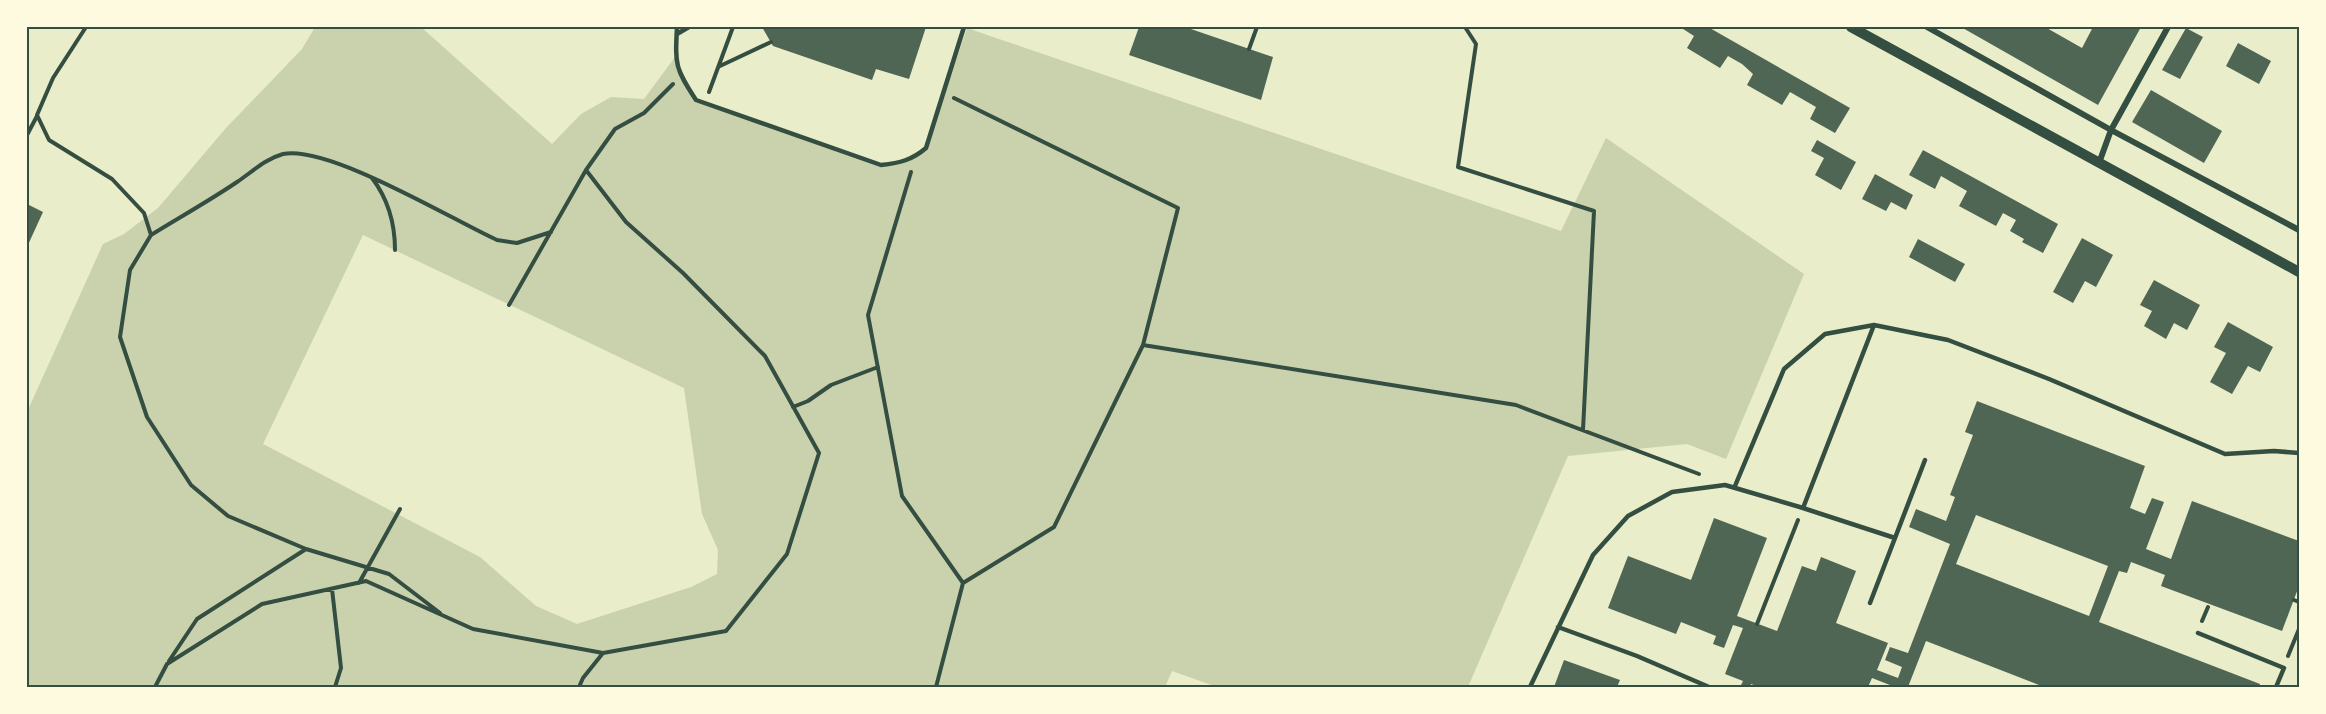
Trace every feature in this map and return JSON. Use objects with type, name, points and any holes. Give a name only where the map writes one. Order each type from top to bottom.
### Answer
[{"type":"street","points":[[1851,27],[2299,272]]},
{"type":"street","points":[[1927,27],[2111,130],[2299,230]]},
{"type":"street","points":[[2099,164],[2111,130],[2168,27]]},
{"type":"lane","points":[[677,27],[675,57],[681,76],[696,100],[881,165],[901,163],[915,157],[926,148],[964,27]]},
{"type":"lane","points":[[677,34],[689,27]]},
{"type":"lane","points":[[1803,508],[1874,325]]},
{"type":"lane","points":[[1736,486],[1784,369],[1825,334],[1874,325],[1948,340],[2049,379],[2225,454],[2274,451],[2299,453]]},
{"type":"lane","points":[[1870,603],[1925,460]]},
{"type":"lane","points":[[1530,687],[1593,555],[1628,516],[1671,492],[1725,485],[1736,486],[1895,538]]},
{"type":"lane","points":[[1558,627],[1637,656],[1709,687]]},
{"type":"lane","points":[[2198,633],[2283,668],[2276,687]]},
{"type":"path","points":[[27,135],[53,78],[86,27]]},
{"type":"path","points":[[705,103],[733,27]]},
{"type":"path","points":[[1250,49],[1257,27]]},
{"type":"path","points":[[1465,27],[1476,44],[1458,167],[1594,211],[1583,430]]},
{"type":"path","points":[[720,66],[771,42]]},
{"type":"path","points":[[509,305],[586,170],[615,129],[644,113],[681,76]]},
{"type":"path","points":[[936,687],[963,583],[1054,527],[1143,345],[1178,208],[943,92]]},
{"type":"path","points":[[37,115],[49,140],[112,179],[144,213],[152,235]]},
{"type":"path","points":[[446,617],[389,574],[306,549],[228,516],[191,485],[147,417],[120,337],[130,270],[152,235],[238,181],[262,163],[283,154],[302,153],[338,163],[497,240],[517,243],[551,232]]},
{"type":"path","points":[[915,157],[868,315],[902,496],[963,583]]},
{"type":"path","points":[[167,664],[262,604],[366,581],[473,629],[603,653],[726,631],[787,554],[819,453],[765,356],[683,273],[626,222],[586,170]]},
{"type":"path","points":[[372,178],[383,193],[390,211],[395,233],[395,250]]},
{"type":"path","points":[[1143,345],[1516,405],[1725,485]]},
{"type":"path","points":[[793,407],[808,401],[831,386],[878,367]]},
{"type":"path","points":[[1757,624],[1803,508]]},
{"type":"path","points":[[359,583],[400,509]]},
{"type":"path","points":[[155,687],[167,664],[197,619],[306,549]]},
{"type":"path","points":[[332,588],[341,668],[335,687]]},
{"type":"path","points":[[2294,600],[2299,602]]},
{"type":"path","points":[[2283,668],[2299,629]]},
{"type":"path","points":[[579,687],[583,678],[603,653]]},
{"type":"green space","points":[[315,27],[421,27],[552,144],[581,114],[611,97],[644,99],[675,57],[696,100],[881,165],[901,163],[926,148],[967,28],[1561,231],[1606,138],[1804,274],[1726,459],[1687,444],[1568,456],[1468,687],[1217,687],[1172,671],[1165,687],[27,687],[27,412],[103,244],[124,234],[158,208],[226,128],[302,49]],"holes":[[[363,235],[684,388],[702,514],[718,550],[717,574],[691,587],[577,624],[536,606],[480,557],[263,444]]]},
{"type":"building","points":[[762,27],[926,27],[909,79],[876,69],[872,80],[773,46]]},
{"type":"building","points":[[1139,27],[1185,27],[1273,57],[1261,100],[1129,55]]},
{"type":"building","points":[[1680,27],[1708,27],[1850,108],[1835,133],[1810,119],[1816,107],[1790,92],[1782,105],[1747,85],[1753,74],[1742,64],[1728,56],[1720,68],[1687,48],[1694,36]]},
{"type":"building","points":[[1961,27],[2045,27],[2082,48],[2093,27],[2141,27],[2098,105]]},
{"type":"building","points":[[2186,28],[2203,37],[2180,79],[2162,70]]},
{"type":"building","points":[[2238,43],[2271,61],[2259,84],[2226,66]]},
{"type":"building","points":[[2151,90],[2222,131],[2204,163],[2132,122]]},
{"type":"building","points":[[1817,140],[1856,162],[1841,190],[1815,175],[1824,158],[1811,151]]},
{"type":"building","points":[[1923,150],[2058,224],[2043,253],[2022,242],[2024,239],[2010,231],[2016,220],[2003,213],[1996,226],[1959,206],[1967,191],[1941,176],[1935,189],[1909,175]]},
{"type":"building","points":[[1875,174],[1913,195],[1906,210],[1891,202],[1886,211],[1862,199]]},
{"type":"building","points":[[27,204],[43,212],[27,247]]},
{"type":"building","points":[[2082,238],[2113,255],[2096,287],[2085,281],[2073,303],[2053,292]]},
{"type":"building","points":[[1918,239],[1965,264],[1955,282],[1909,257]]},
{"type":"building","points":[[2154,280],[2200,305],[2187,330],[2174,323],[2166,339],[2144,326],[2152,311],[2140,305]]},
{"type":"building","points":[[2228,322],[2273,347],[2260,372],[2248,366],[2232,394],[2210,382],[2226,353],[2214,347]]},
{"type":"building","points":[[1977,401],[2145,466],[2130,508],[2145,514],[2152,498],[2164,502],[2146,549],[2171,559],[2192,501],[2299,541],[2299,586],[2282,631],[2161,586],[2165,575],[2131,562],[2127,573],[2119,571],[2099,622],[2260,684],[2259,687],[2044,687],[1926,641],[1908,687],[1895,687],[1872,678],[1868,687],[1759,687],[1751,684],[1750,687],[1740,687],[1743,681],[1725,674],[1743,628],[1733,625],[1724,648],[1713,644],[1716,636],[1681,622],[1676,634],[1608,608],[1628,556],[1691,580],[1714,518],[1767,538],[1737,616],[1777,631],[1802,566],[1816,571],[1821,557],[1856,571],[1836,623],[1888,643],[1877,670],[1898,678],[1902,667],[1885,660],[1890,647],[1908,653],[1950,544],[1909,527],[1916,509],[1946,521],[1955,497],[1950,495],[1973,435],[1965,432]],"holes":[[[1976,515],[2108,566],[2089,616],[1956,564]]]},
{"type":"building","points":[[1564,660],[1620,680],[1617,687],[1554,687]]}]
